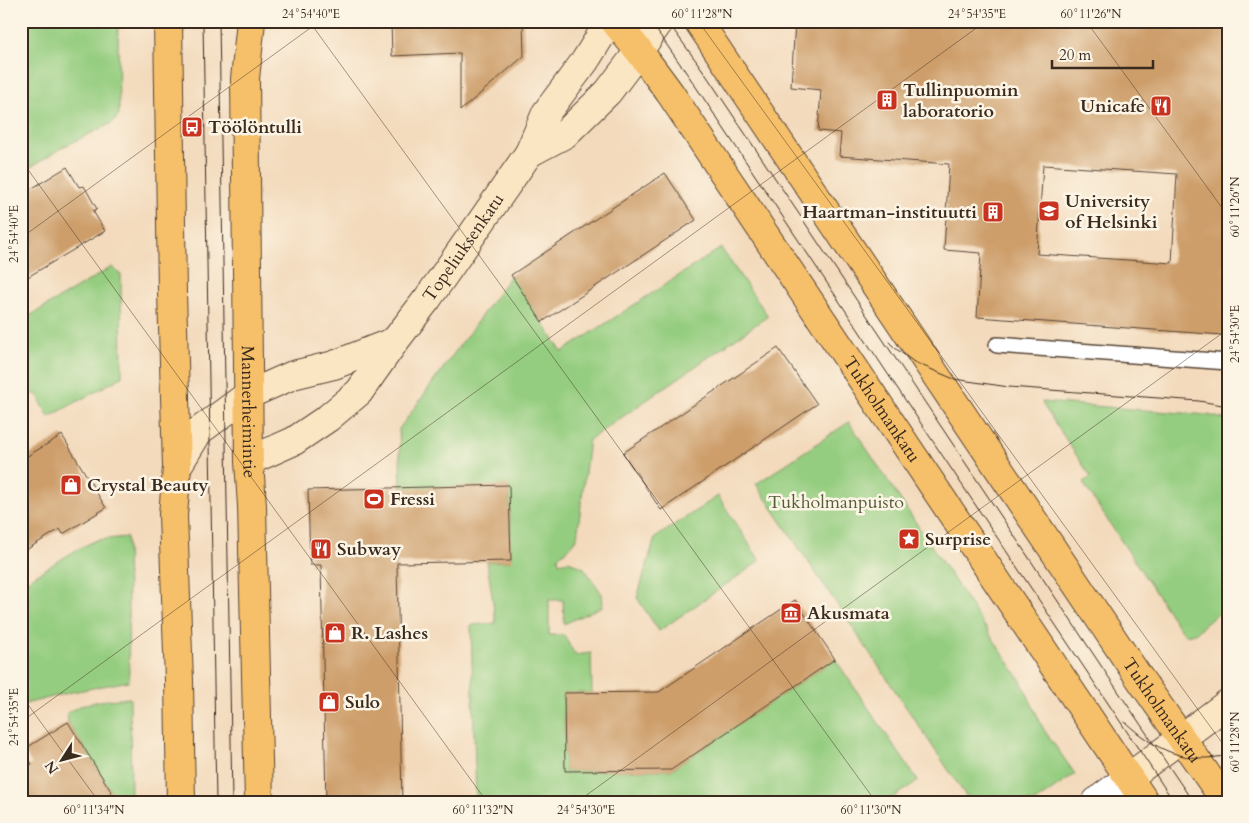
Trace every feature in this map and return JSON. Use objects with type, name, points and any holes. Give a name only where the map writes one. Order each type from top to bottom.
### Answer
[{"type":"main road","points":[[168,21],[177,466],[173,515],[180,681],[181,802]]},
{"type":"main road","name":"Mannerheimintie","points":[[251,21],[245,79],[248,396],[259,802]]},
{"type":"main road","name":"Tukholmankatu","points":[[612,21],[640,51],[670,92],[1144,802]]},
{"type":"main road","name":"Topeliuksenkatu","points":[[249,461],[294,440],[328,418],[360,392],[529,153],[546,113],[612,21]]},
{"type":"main road","name":"Topeliuksenkatu","points":[[529,153],[565,134],[608,92],[640,51],[660,21]]},
{"type":"main road","name":"Tukholmankatu","points":[[698,21],[1046,541],[1226,801]]},
{"type":"main road","points":[[177,466],[199,431],[248,396],[293,375],[334,365],[395,341]]},
{"type":"main road","points":[[1129,777],[1228,703]]},
{"type":"street","points":[[1096,802],[1129,777]]},
{"type":"lane","points":[[997,345],[1228,362]]},
{"type":"green space","points":[[21,21],[118,21],[119,116],[112,123],[63,147],[21,173]]},
{"type":"green space","points":[[721,248],[768,316],[589,440],[577,538],[558,557],[559,563],[569,561],[584,568],[602,594],[603,606],[564,624],[563,600],[549,600],[549,635],[564,635],[575,655],[591,653],[592,693],[564,693],[565,771],[671,770],[835,659],[918,781],[886,802],[476,802],[471,625],[496,623],[487,562],[511,561],[509,486],[401,488],[399,429],[511,275],[562,352]]},
{"type":"green space","points":[[112,267],[121,275],[122,377],[49,417],[36,393],[21,401],[21,321]]},
{"type":"green space","points":[[1042,402],[1208,415],[1228,420],[1228,607],[1195,633],[1185,635],[1175,622],[1085,486],[1083,482],[1091,477]]},
{"type":"green space","name":"Tukholmanpuisto","points":[[849,422],[1021,681],[1044,730],[1075,774],[1035,802],[970,802],[756,484]]},
{"type":"green space","points":[[718,496],[760,561],[659,631],[637,598],[655,538]]},
{"type":"green space","points":[[127,537],[129,681],[72,692],[21,705],[21,584],[78,549],[97,540]]},
{"type":"green space","points":[[130,698],[131,802],[98,802],[112,793],[68,722],[67,713],[90,703]]},
{"type":"building","points":[[391,21],[523,21],[524,56],[460,111],[460,53],[392,56]]},
{"type":"building","name":"University of Helsinki","points":[[795,21],[1228,21],[1228,270],[1223,335],[977,317],[981,253],[944,250],[949,164],[839,156],[841,133],[818,131],[821,90],[791,87]],"holes":[[[1043,165],[1177,174],[1172,263],[1037,254]]]},
{"type":"building","points":[[67,167],[79,187],[84,186],[97,209],[93,211],[105,231],[21,281],[21,195]]},
{"type":"building","points":[[665,173],[696,220],[542,322],[511,275]]},
{"type":"building","points":[[778,348],[817,404],[661,510],[623,453]]},
{"type":"building","points":[[62,435],[106,508],[63,534],[60,529],[21,553],[21,460]]},
{"type":"building","points":[[509,485],[511,561],[397,563],[402,802],[326,802],[321,565],[310,565],[308,490]]},
{"type":"building","points":[[795,600],[835,659],[671,770],[565,771],[564,693],[659,692]]},
{"type":"building","points":[[68,722],[112,793],[98,802],[21,802],[21,770],[32,764],[23,750]]},
{"type":"tram line","points":[[203,21],[216,802]]},
{"type":"tram line","points":[[219,21],[232,802]]},
{"type":"tram line","points":[[650,21],[1174,802]]},
{"type":"tram line","points":[[667,21],[702,69],[1193,802]]},
{"type":"tram line","points":[[889,342],[914,362],[954,379],[1009,387],[1199,401],[1228,406]]},
{"type":"tram line","points":[[1125,722],[1148,740],[1172,753],[1198,758],[1228,755]]},
{"type":"place","name":"Tullinpuomin laboratorio","points":[[887,100]]},
{"type":"place","name":"Unicafe","points":[[1161,106]]},
{"type":"place","name":"Töölöntulli","points":[[192,127]]},
{"type":"place","name":"University of Helsinki","points":[[1049,211]]},
{"type":"place","name":"Haartman-instituutti","points":[[993,212]]},
{"type":"place","name":"Crystal Beauty","points":[[71,485]]},
{"type":"place","name":"Fressi","points":[[374,499]]},
{"type":"place","name":"Surprise","points":[[909,539]]},
{"type":"place","name":"Subway","points":[[321,549]]},
{"type":"place","name":"Akusmata","points":[[791,613]]},
{"type":"place","name":"R. Lashes","points":[[335,633]]},
{"type":"place","name":"Sulo","points":[[329,702]]}]
